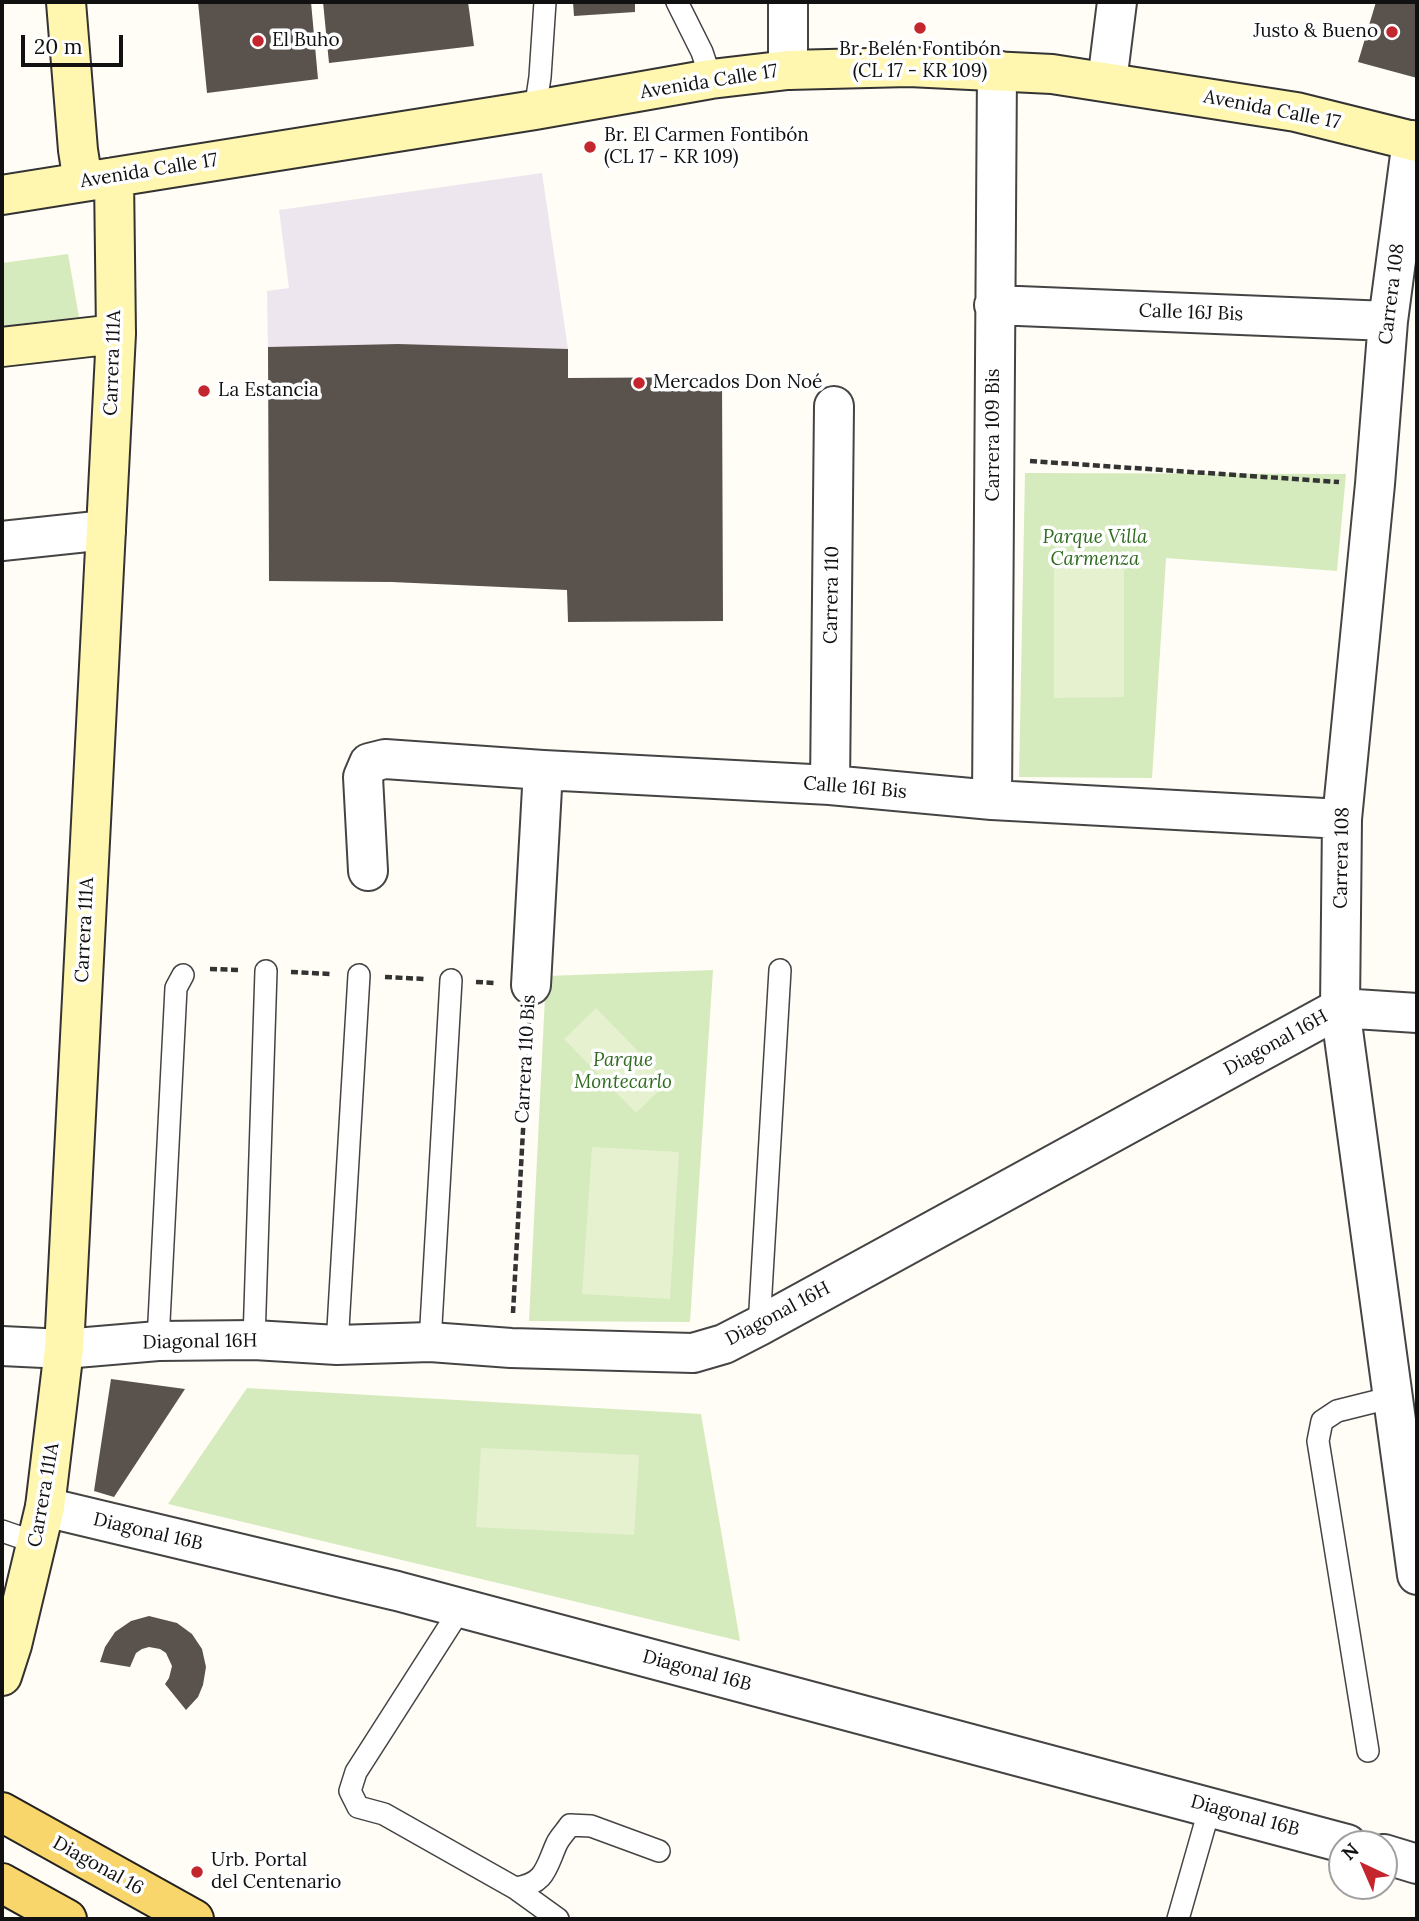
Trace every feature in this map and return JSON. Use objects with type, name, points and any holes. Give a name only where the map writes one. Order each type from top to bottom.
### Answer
[{"type":"main road","name":"Diagonal 16","points":[[2,1812],[194,1919]]},
{"type":"main road","points":[[2,1883],[67,1919]]},
{"type":"street","name":"Carrera 111A","points":[[2,1676],[12,1645],[28,1527],[64,1349],[116,334],[99,179],[78,150],[66,2]]},
{"type":"street","points":[[788,2],[788,70]]},
{"type":"street","points":[[1107,82],[1117,2]]},
{"type":"street","name":"Avenida Calle 17","points":[[2,195],[535,110],[711,79],[788,70],[909,67],[997,69],[1052,74],[1296,112],[1415,141]]},
{"type":"street","name":"Carrera 109 Bis","points":[[992,800],[997,69]]},
{"type":"street","name":"Carrera 108","points":[[1415,141],[1388,321],[1342,819],[1340,1008],[1417,1575]]},
{"type":"street","name":"Calle 16J Bis","points":[[994,305],[1388,321]]},
{"type":"street","points":[[2,347],[116,334]]},
{"type":"street","name":"Carrera 110","points":[[830,785],[834,405]]},
{"type":"street","points":[[2,541],[106,530]]},
{"type":"street","name":"Calle 16I Bis","points":[[368,871],[363,777],[369,763],[385,759],[830,785],[992,800],[1342,819]]},
{"type":"street","name":"Carrera 110 Bis","points":[[531,985],[543,770]]},
{"type":"street","points":[[1340,1008],[1417,1013]]},
{"type":"street","name":"Diagonal 16H","points":[[2,1346],[64,1349],[158,1341],[254,1340],[337,1345],[430,1342],[511,1348],[693,1353],[724,1344],[759,1326],[1340,1008]]},
{"type":"street","name":"Diagonal 16B","points":[[28,1527],[461,1608],[1328,1839]]},
{"type":"street","points":[[1398,1858],[1417,1864]]},
{"type":"lane","points":[[535,110],[545,2]]},
{"type":"lane","points":[[677,2],[702,52],[711,79]]},
{"type":"lane","points":[[759,1326],[780,970]]},
{"type":"lane","points":[[254,1340],[266,971]]},
{"type":"lane","points":[[158,1341],[176,988],[183,975]]},
{"type":"lane","points":[[337,1345],[359,975]]},
{"type":"lane","points":[[430,1342],[451,980]]},
{"type":"lane","points":[[1368,1751],[1318,1441],[1322,1421],[1338,1411],[1393,1397]]},
{"type":"lane","points":[[461,1608],[356,1772],[350,1791],[358,1807],[384,1814],[515,1888],[558,1919]]},
{"type":"lane","points":[[1178,1919],[1210,1807]]},
{"type":"lane","points":[[515,1888],[529,1886],[548,1869],[557,1843],[570,1825],[591,1826],[659,1851]]},
{"type":"path","points":[[993,459],[1375,484]]},
{"type":"path","name":"Carrera 110 Bis","points":[[511,1348],[531,985]]},
{"type":"shaded area","points":[[542,173],[568,349],[392,582],[269,581],[267,291],[289,288],[279,210]]},
{"type":"green space","points":[[68,254],[79,317],[2,326],[2,263]]},
{"type":"green space","name":"Parque Villa Carmenza","points":[[1025,473],[1346,474],[1337,571],[1166,558],[1152,778],[1019,777]]},
{"type":"green space","points":[[1054,564],[1124,564],[1124,697],[1054,698]]},
{"type":"green space","name":"Parque Montecarlo","points":[[713,970],[690,1322],[529,1321],[546,976]]},
{"type":"green space","points":[[596,1008],[668,1082],[636,1113],[564,1039]]},
{"type":"green space","points":[[592,1147],[679,1152],[670,1299],[582,1294]]},
{"type":"green space","points":[[247,1388],[701,1414],[740,1641],[168,1504]]},
{"type":"green space","points":[[481,1448],[639,1455],[634,1535],[476,1527]]},
{"type":"building","name":"El Buho","points":[[198,2],[311,2],[318,79],[207,93]]},
{"type":"building","points":[[323,2],[468,2],[474,46],[329,63]]},
{"type":"building","points":[[573,2],[635,2],[635,12],[574,16]]},
{"type":"building","name":"Justo & Bueno","points":[[1376,2],[1417,2],[1417,78],[1358,62]]},
{"type":"building","points":[[398,344],[568,349],[568,378],[722,377],[723,621],[568,622],[567,590],[392,582],[269,581],[268,347]]},
{"type":"building","points":[[111,1379],[185,1389],[114,1497],[94,1491]]},
{"type":"building","points":[[149,1616],[177,1623],[192,1634],[202,1649],[206,1667],[203,1685],[198,1697],[186,1710],[165,1684],[172,1666],[166,1653],[160,1649],[142,1649],[136,1653],[130,1667],[100,1662],[105,1647],[115,1632],[131,1621]]},
{"type":"place","name":"Br. Belén Fontibón (CL 17 - KR 109)","points":[[920,28]]},
{"type":"place","name":"Justo & Bueno","points":[[1392,32]]},
{"type":"place","name":"El Buho","points":[[258,41]]},
{"type":"place","name":"Br. El Carmen Fontibón (CL 17 - KR 109)","points":[[590,147]]},
{"type":"place","name":"Mercados Don Noé","points":[[639,383]]},
{"type":"place","name":"La Estancia","points":[[204,391]]},
{"type":"place","name":"Urb. Portal del Centenario","points":[[197,1872]]}]
